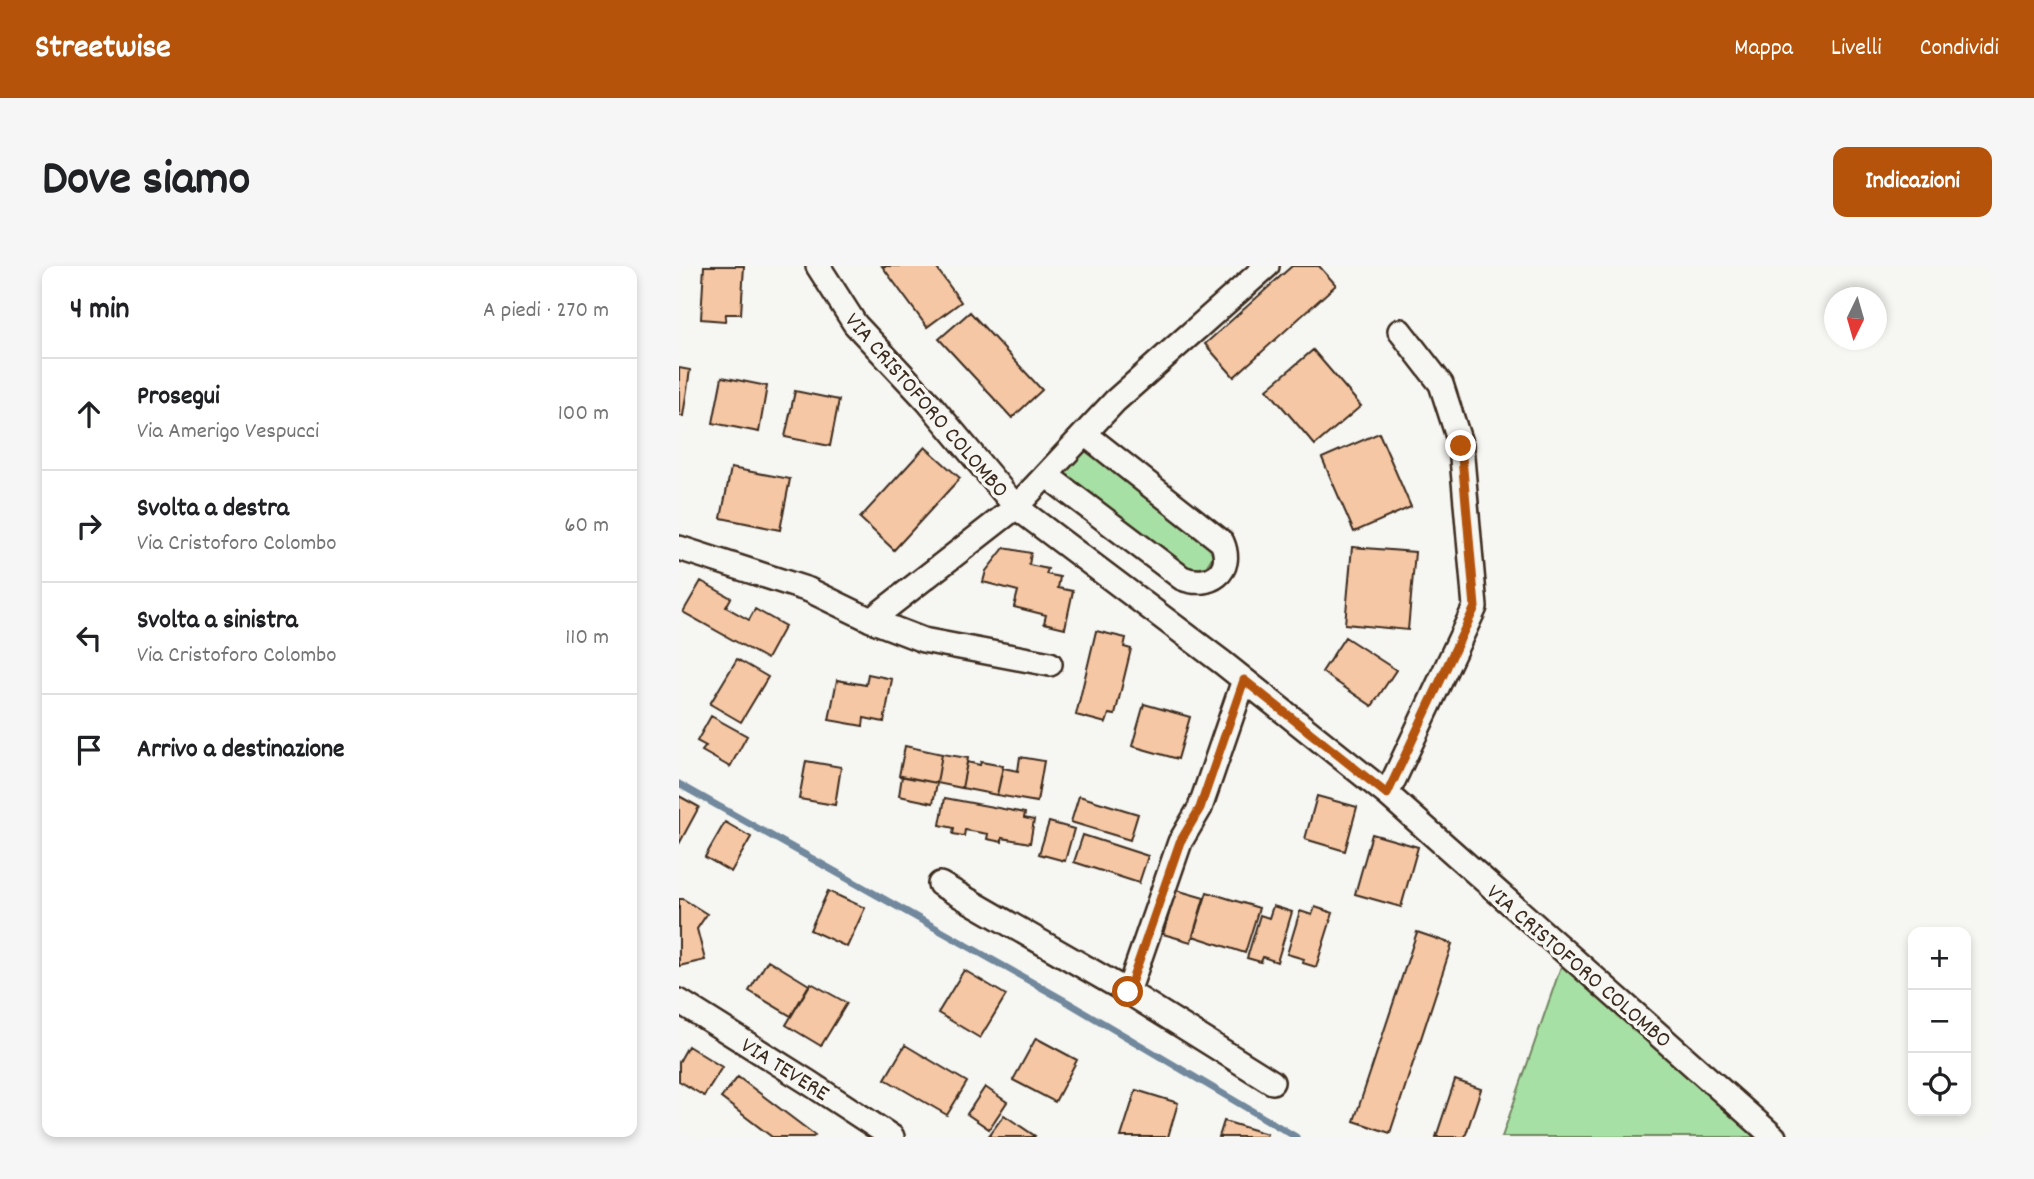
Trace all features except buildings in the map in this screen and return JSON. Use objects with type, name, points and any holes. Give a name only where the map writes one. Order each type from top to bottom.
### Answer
[{"type":"street","name":"VIA CRISTOFORO COLOMBO","points":[[818,266],[855,324],[929,403],[1016,507],[1244,680],[1387,794],[1774,1137]]},
{"type":"street","name":"VIA CRISTOFORO COLOMBO","points":[[1016,507],[1115,401],[1267,266]]},
{"type":"street","points":[[1387,794],[1475,607],[1461,446],[1441,384],[1400,331]]},
{"type":"street","points":[[1046,475],[1182,578],[1201,582],[1218,575],[1226,561],[1222,542],[1085,434]]},
{"type":"street","points":[[871,620],[1016,507]]},
{"type":"street","points":[[679,548],[809,590],[871,620],[923,640],[1050,664]]},
{"type":"street","points":[[1128,992],[1180,842],[1200,808],[1244,680]]},
{"type":"street","points":[[940,884],[1128,992],[1272,1082]]},
{"type":"street","name":"VIA TEVERE","points":[[679,1001],[891,1137]]},
{"type":"green space","points":[[1085,450],[1213,549],[1213,556],[1206,567],[1193,569],[1183,566],[1063,476],[1063,468]]},
{"type":"green space","points":[[1567,949],[1778,1137],[1502,1137]]},
{"type":"waterway","points":[[679,784],[1069,1003],[1296,1137]]},
{"type":"route","points":[[1128,992],[1180,842],[1200,808],[1244,680],[1387,794],[1475,607],[1461,446]]}]
